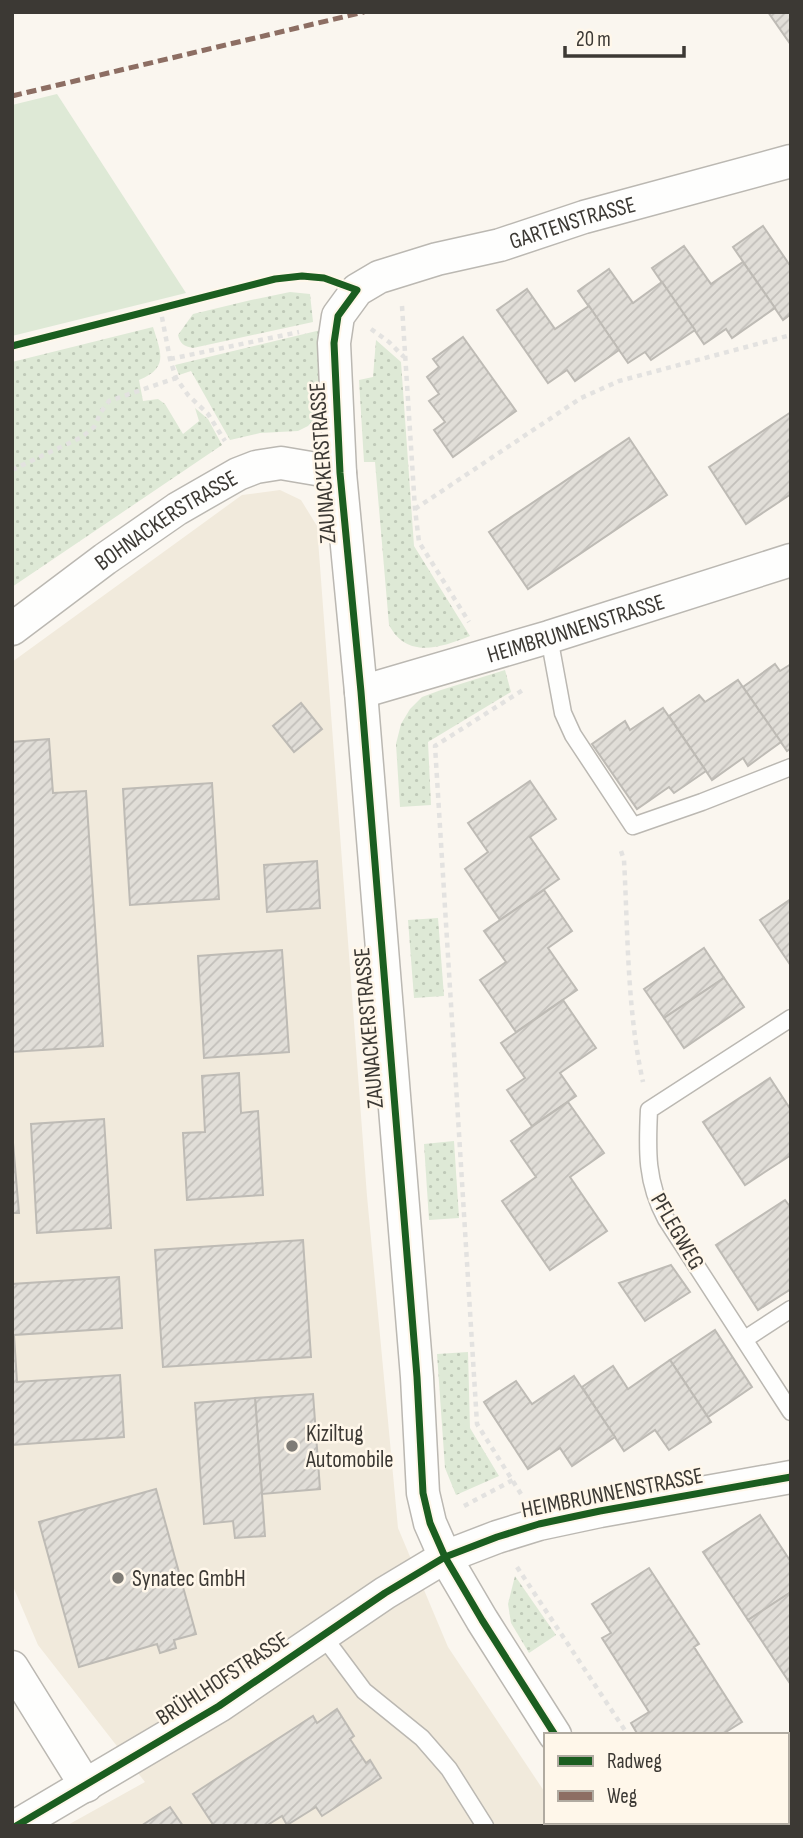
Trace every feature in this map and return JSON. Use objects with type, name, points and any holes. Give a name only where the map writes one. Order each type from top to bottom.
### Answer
[{"type":"street","name":"GARTENSTRASSE","points":[[338,316],[357,290],[379,276],[500,245],[584,217],[791,161]]},
{"type":"street","name":"ZAUNACKERSTRASSE","points":[[338,316],[334,343],[340,472],[361,692],[423,1493],[430,1523],[444,1557],[554,1733]]},
{"type":"street","name":"BOHNACKERSTRASSE","points":[[12,629],[177,509],[238,474],[256,467],[281,463],[340,472]]},
{"type":"street","name":"HEIMBRUNNENSTRASSE","points":[[361,692],[549,637],[791,559]]},
{"type":"street","name":"HEIMBRUNNENSTRASSE","points":[[444,1557],[540,1524],[600,1511],[788,1483]]},
{"type":"street","name":"BRÜHLHOFSTRASSE","points":[[16,1826],[219,1706],[444,1557]]},
{"type":"street","points":[[12,1667],[86,1786]]},
{"type":"lane","points":[[549,637],[563,713],[573,735],[632,827],[791,767]]},
{"type":"lane","points":[[649,1110],[791,1018]]},
{"type":"lane","name":"PFLEGWEG","points":[[649,1110],[649,1175],[656,1201],[791,1412]]},
{"type":"lane","points":[[744,1339],[791,1309]]},
{"type":"lane","points":[[323,1636],[365,1690],[422,1738],[449,1769],[485,1826]]},
{"type":"path","points":[[400,270],[419,542],[503,651],[526,688],[435,746],[477,1423],[540,1524]]},
{"type":"path","points":[[147,311],[173,304]]},
{"type":"path","points":[[160,307],[176,378],[188,395],[208,414],[226,443],[238,474]]},
{"type":"path","points":[[170,359],[314,328],[321,309],[338,316]]},
{"type":"path","points":[[415,509],[571,404],[601,388],[791,335]]},
{"type":"path","points":[[12,470],[82,438],[94,428],[109,401],[176,378]]},
{"type":"path","points":[[618,843],[624,860],[635,1036],[649,1110]]},
{"type":"path","points":[[430,1523],[513,1480]]},
{"type":"path","points":[[497,1537],[627,1733]]},
{"type":"shaded area","points":[[280,490],[301,500],[317,526],[367,1196],[398,1528],[448,1647],[544,1791],[544,1824],[567,1826],[66,1826],[145,1782],[38,1645],[12,1584],[12,662],[242,495]]},
{"type":"green space","points":[[57,94],[186,293],[12,336],[12,105]]},
{"type":"green space","points":[[290,292],[310,294],[313,322],[193,348],[183,344],[179,338],[178,335],[193,314]]},
{"type":"green space","points":[[153,327],[160,359],[155,370],[139,380],[143,401],[158,399],[165,404],[183,434],[199,421],[195,408],[208,419],[222,445],[12,587],[12,362]]},
{"type":"green space","points":[[325,329],[323,395],[317,416],[308,426],[298,431],[260,433],[230,440],[191,371],[179,375],[175,365]]},
{"type":"green space","points":[[376,340],[401,362],[414,546],[470,636],[436,647],[415,647],[405,643],[389,625],[375,462],[364,462],[359,380],[373,377]]},
{"type":"green space","points":[[505,670],[511,692],[428,742],[431,805],[400,807],[396,744],[401,724],[410,709],[422,697]]},
{"type":"green space","points":[[438,918],[444,996],[414,998],[408,920]]},
{"type":"green space","points":[[454,1141],[459,1218],[429,1220],[424,1144]]},
{"type":"green space","points":[[468,1352],[470,1428],[499,1476],[456,1495],[445,1468],[437,1354]]},
{"type":"green space","points":[[515,1576],[556,1635],[529,1653],[511,1623],[508,1604]]},
{"type":"building","points":[[768,12],[791,12],[791,45]]},
{"type":"building","points":[[763,226],[789,264],[791,263],[791,314],[783,320],[733,247]]},
{"type":"building","points":[[684,246],[711,284],[743,262],[775,308],[732,338],[726,329],[704,344],[652,268]]},
{"type":"building","points":[[609,269],[633,303],[662,282],[695,330],[651,360],[645,352],[628,363],[578,291]]},
{"type":"building","points":[[527,289],[555,329],[589,306],[619,350],[575,381],[567,370],[548,383],[497,310]]},
{"type":"building","points":[[463,337],[516,411],[453,457],[434,430],[445,422],[429,401],[439,394],[427,377],[439,367],[433,359]]},
{"type":"building","points":[[791,412],[791,494],[746,524],[709,467]]},
{"type":"building","points":[[629,438],[667,495],[528,589],[489,532]]},
{"type":"building","points":[[775,664],[780,671],[791,664],[791,748],[787,751],[743,687]]},
{"type":"building","points":[[738,680],[781,742],[748,766],[743,758],[712,780],[669,716],[699,695],[705,702]]},
{"type":"building","points":[[301,703],[322,729],[294,752],[273,726]]},
{"type":"building","points":[[663,708],[706,771],[674,793],[669,787],[637,809],[592,744],[625,721],[630,730]]},
{"type":"building","points":[[49,739],[53,793],[86,791],[103,1046],[12,1052],[12,742]]},
{"type":"building","points":[[530,781],[556,819],[530,837],[559,879],[500,920],[465,869],[488,852],[468,823]]},
{"type":"building","points":[[212,783],[219,899],[130,905],[123,789]]},
{"type":"building","points":[[317,861],[320,908],[267,912],[264,865]]},
{"type":"building","points":[[544,890],[572,931],[548,948],[577,990],[516,1032],[480,980],[506,962],[484,931]]},
{"type":"building","points":[[791,899],[791,966],[760,920]]},
{"type":"building","points":[[704,948],[724,978],[664,1018],[644,989]]},
{"type":"building","points":[[282,950],[289,1052],[204,1058],[198,956]]},
{"type":"building","points":[[724,978],[744,1007],[684,1048],[664,1018]]},
{"type":"building","points":[[563,1000],[596,1048],[560,1073],[576,1096],[532,1126],[507,1090],[525,1078],[501,1043]]},
{"type":"building","points":[[239,1073],[241,1113],[258,1111],[263,1195],[187,1200],[183,1133],[205,1132],[202,1076]]},
{"type":"building","points":[[770,1078],[791,1110],[791,1155],[745,1185],[703,1122]]},
{"type":"building","points":[[568,1102],[604,1153],[570,1177],[607,1231],[550,1270],[502,1201],[536,1177],[511,1141]]},
{"type":"building","points":[[104,1119],[111,1228],[37,1233],[31,1124]]},
{"type":"building","points":[[12,1131],[19,1213],[12,1213]]},
{"type":"building","points":[[785,1200],[791,1208],[791,1289],[758,1310],[716,1245]]},
{"type":"building","points":[[303,1240],[311,1357],[163,1367],[155,1250]]},
{"type":"building","points":[[671,1265],[690,1292],[645,1321],[619,1283]]},
{"type":"building","points":[[119,1277],[122,1328],[14,1335],[17,1382],[120,1375],[124,1437],[12,1445],[12,1284]]},
{"type":"building","points":[[715,1330],[752,1387],[708,1417],[670,1360]]},
{"type":"building","points":[[670,1360],[711,1422],[669,1450],[655,1430],[624,1451],[582,1387],[613,1366],[628,1389]]},
{"type":"building","points":[[574,1376],[615,1437],[572,1466],[560,1448],[528,1469],[484,1402],[516,1381],[532,1404]]},
{"type":"building","points":[[313,1394],[320,1489],[262,1494],[255,1398]]},
{"type":"building","points":[[255,1398],[265,1536],[235,1538],[233,1521],[204,1524],[195,1403]]},
{"type":"building","name":"Synatec GmbH","points":[[156,1489],[196,1634],[174,1640],[176,1648],[160,1653],[157,1644],[79,1667],[39,1522]]},
{"type":"building","points":[[760,1515],[791,1562],[791,1592],[748,1620],[703,1552]]},
{"type":"building","points":[[649,1568],[699,1644],[694,1647],[742,1722],[724,1733],[637,1733],[631,1723],[649,1712],[602,1638],[611,1633],[592,1604]]},
{"type":"building","points":[[791,1592],[791,1685],[748,1620]]},
{"type":"building","points":[[337,1709],[354,1736],[350,1739],[366,1763],[370,1760],[381,1778],[322,1816],[316,1807],[287,1825],[282,1816],[266,1826],[214,1826],[193,1794],[313,1716],[317,1723]]},
{"type":"building","points":[[170,1807],[183,1826],[141,1826]]},
{"type":"building","points":[[789,1810],[791,1813],[791,1823],[786,1826],[715,1826],[789,1824]]},
{"type":"marked path","points":[[12,96],[364,12]]},
{"type":"cycle path","points":[[12,346],[275,279],[302,276],[324,278],[357,290],[338,316],[334,343],[340,473],[361,692],[417,1377],[423,1493],[430,1523],[445,1557],[554,1733]]},
{"type":"cycle path","points":[[16,1826],[219,1706],[385,1593],[445,1557],[539,1524],[791,1477]]},
{"type":"place","name":"Kiziltug Automobile","points":[[292,1446]]},
{"type":"place","name":"Synatec GmbH","points":[[118,1578]]}]
